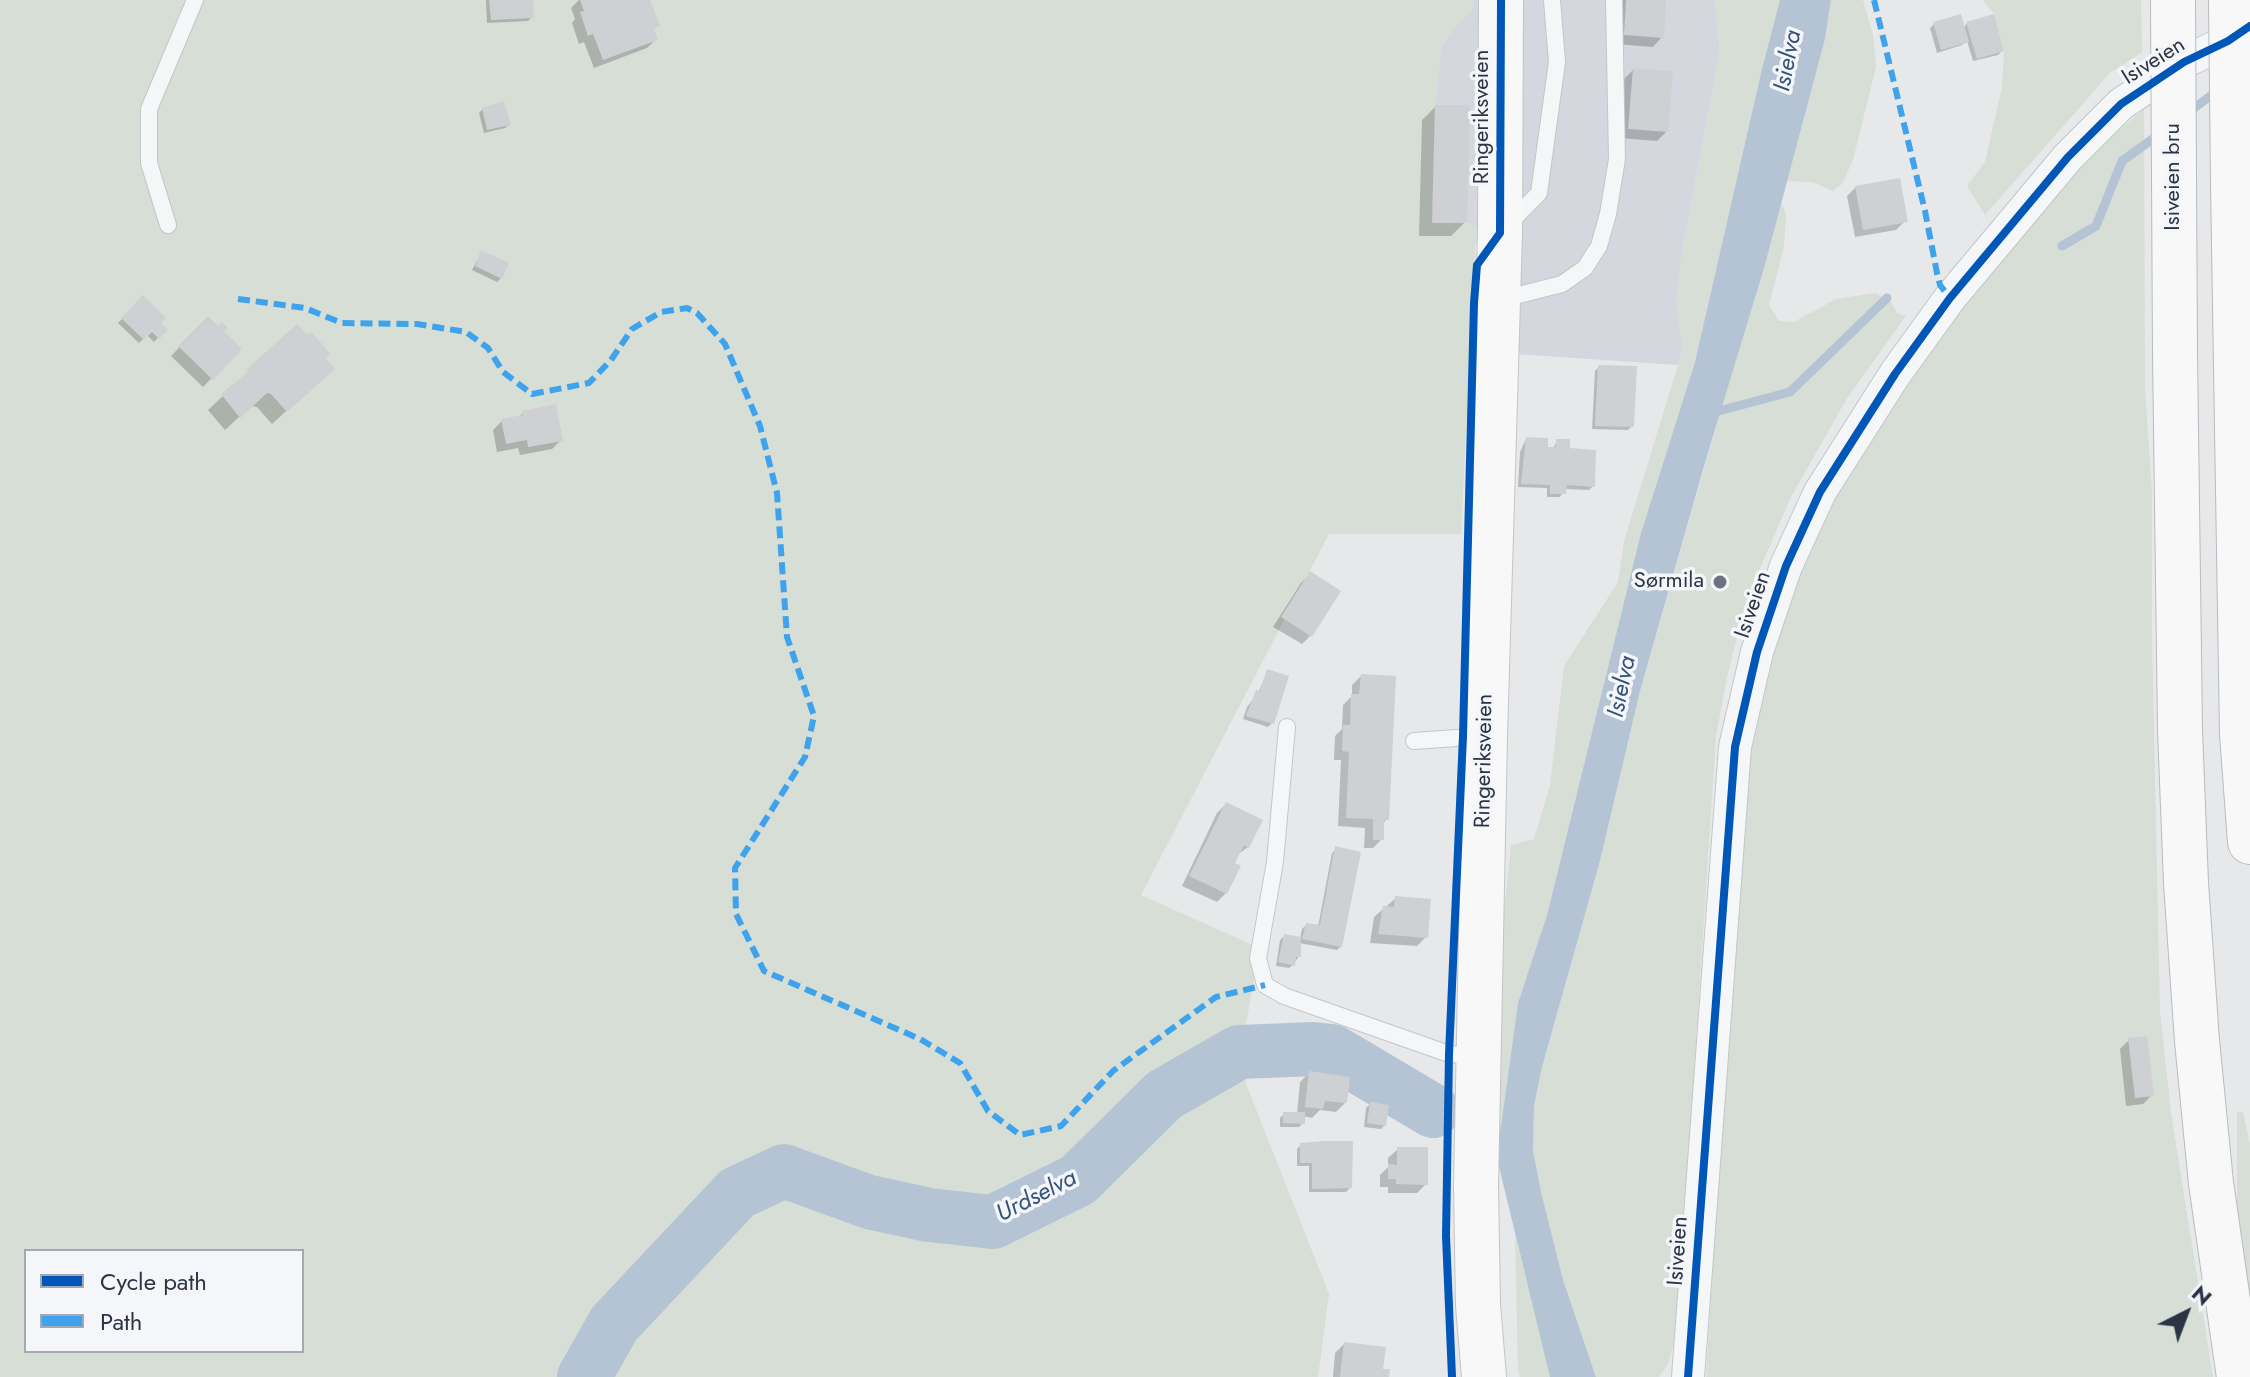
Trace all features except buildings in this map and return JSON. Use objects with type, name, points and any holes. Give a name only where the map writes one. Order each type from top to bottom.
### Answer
[{"type":"main road","name":"Ringeriksveien","points":[[1484,1377],[1478,1305],[1476,1201],[1485,736],[1500,233],[1501,0]]},
{"type":"main road","name":"Isiveien bru","points":[[2173,0],[2180,730],[2186,883],[2211,1183],[2239,1377]]},
{"type":"main road","points":[[2231,0],[2242,734],[2250,842]]},
{"type":"street","name":"Isiveien","points":[[1688,1377],[1735,747],[1757,652],[1786,566],[1820,492],[1895,374],[1950,298],[2058,169],[2121,104],[2184,62],[2228,41],[2250,26]]},
{"type":"lane","points":[[168,225],[149,163],[149,109],[195,0]]},
{"type":"lane","points":[[1500,233],[1539,193],[1557,62],[1552,0]]},
{"type":"lane","points":[[1497,300],[1562,284],[1585,268],[1599,246],[1617,159],[1614,0]]},
{"type":"lane","points":[[1287,727],[1275,862],[1258,958],[1265,985],[1284,996],[1449,1054],[1478,1056]]},
{"type":"lane","points":[[1414,741],[1485,736]]},
{"type":"shaded area","points":[[0,0],[1474,0],[1472,9],[1441,48],[1435,105],[1432,222],[1467,223],[1479,227],[1475,248],[1461,534],[1329,534],[1141,895],[1259,948],[1239,1066],[1329,1294],[1318,1377],[0,1377]]},
{"type":"shaded area","points":[[1474,0],[1478,0],[1479,10],[1479,227],[1432,223],[1435,105],[1441,48],[1472,9]]},
{"type":"shaded area","points":[[1518,0],[1715,0],[1720,53],[1681,257],[1682,348],[1678,365],[1515,354]]},
{"type":"shaded area","points":[[1715,0],[1780,0],[1780,9],[1761,73],[1695,362],[1641,533],[1547,915],[1518,1003],[1495,1150],[1500,950],[1511,845],[1534,839],[1550,785],[1564,666],[1618,582],[1624,541],[1678,365],[1682,348],[1676,299],[1681,257],[1720,53]]},
{"type":"shaded area","points":[[1831,0],[1863,0],[1873,35],[1876,67],[1853,160],[1842,184],[1833,191],[1812,182],[1787,181],[1825,39]]},
{"type":"shaded area","points":[[1983,0],[2141,0],[2142,52],[2110,73],[1985,215],[1967,186],[1985,162],[2002,87],[2004,51],[1994,14]]},
{"type":"shaded area","points":[[2144,109],[2145,387],[2152,494],[2160,1012],[2171,1113],[2213,1377],[1706,1377],[1740,835],[1757,701],[1786,612],[1834,489],[1887,405],[1967,298],[2031,222],[2104,143]]},
{"type":"shaded area","points":[[1781,202],[1786,214],[1784,247],[1769,305],[1779,321],[1794,322],[1836,299],[1875,293],[1891,302],[1897,313],[1906,316],[1846,400],[1790,499],[1746,601],[1716,736],[1677,1332],[1668,1364],[1659,1377],[1596,1377],[1563,1280],[1542,1196],[1533,1151],[1534,1106],[1542,1067],[1600,861],[1640,691]]},
{"type":"shaded area","points":[[2237,1112],[2243,1112],[2250,1145],[2250,1307],[2237,1207]]},
{"type":"shaded area","points":[[1515,1234],[1550,1377],[1520,1377],[1518,1371]]},
{"type":"water","name":"Isielva","points":[[1780,0],[1831,0],[1825,39],[1764,268],[1640,691],[1600,861],[1542,1067],[1534,1106],[1533,1151],[1542,1196],[1563,1280],[1596,1377],[1550,1377],[1495,1150],[1518,1003],[1547,915],[1641,533],[1695,362]]},
{"type":"waterway","points":[[2189,112],[2218,90]]},
{"type":"waterway","points":[[2062,246],[2096,226],[2122,161],[2161,133]]},
{"type":"waterway","points":[[1711,413],[1790,392],[1887,298]]},
{"type":"waterway","name":"Urdselva","points":[[584,1377],[614,1324],[737,1193],[784,1171],[869,1202],[929,1215],[993,1222],[1078,1180],[1164,1095],[1239,1052],[1332,1051],[1433,1111]]},
{"type":"marked path","points":[[1874,0],[1940,285],[1950,298]]},
{"type":"marked path","points":[[238,299],[305,308],[342,323],[417,324],[466,332],[488,348],[503,372],[532,394],[589,383],[611,360],[632,329],[661,312],[687,308],[697,313],[725,344],[760,426],[777,493],[787,637],[814,716],[805,757],[735,868],[736,914],[764,971],[920,1039],[960,1063],[988,1111],[1020,1135],[1061,1126],[1113,1071],[1216,997],[1265,985]]},
{"type":"cycle path","points":[[1452,1377],[1446,1236],[1449,1054],[1463,736],[1474,303],[1477,265],[1500,233],[1501,0]]},
{"type":"cycle path","points":[[1688,1377],[1735,747],[1757,652],[1786,566],[1820,492],[1895,374],[1950,298],[2068,157],[2121,104],[2184,62],[2228,41],[2250,26]]},
{"type":"place","name":"Sørmila","points":[[1720,582]]}]
